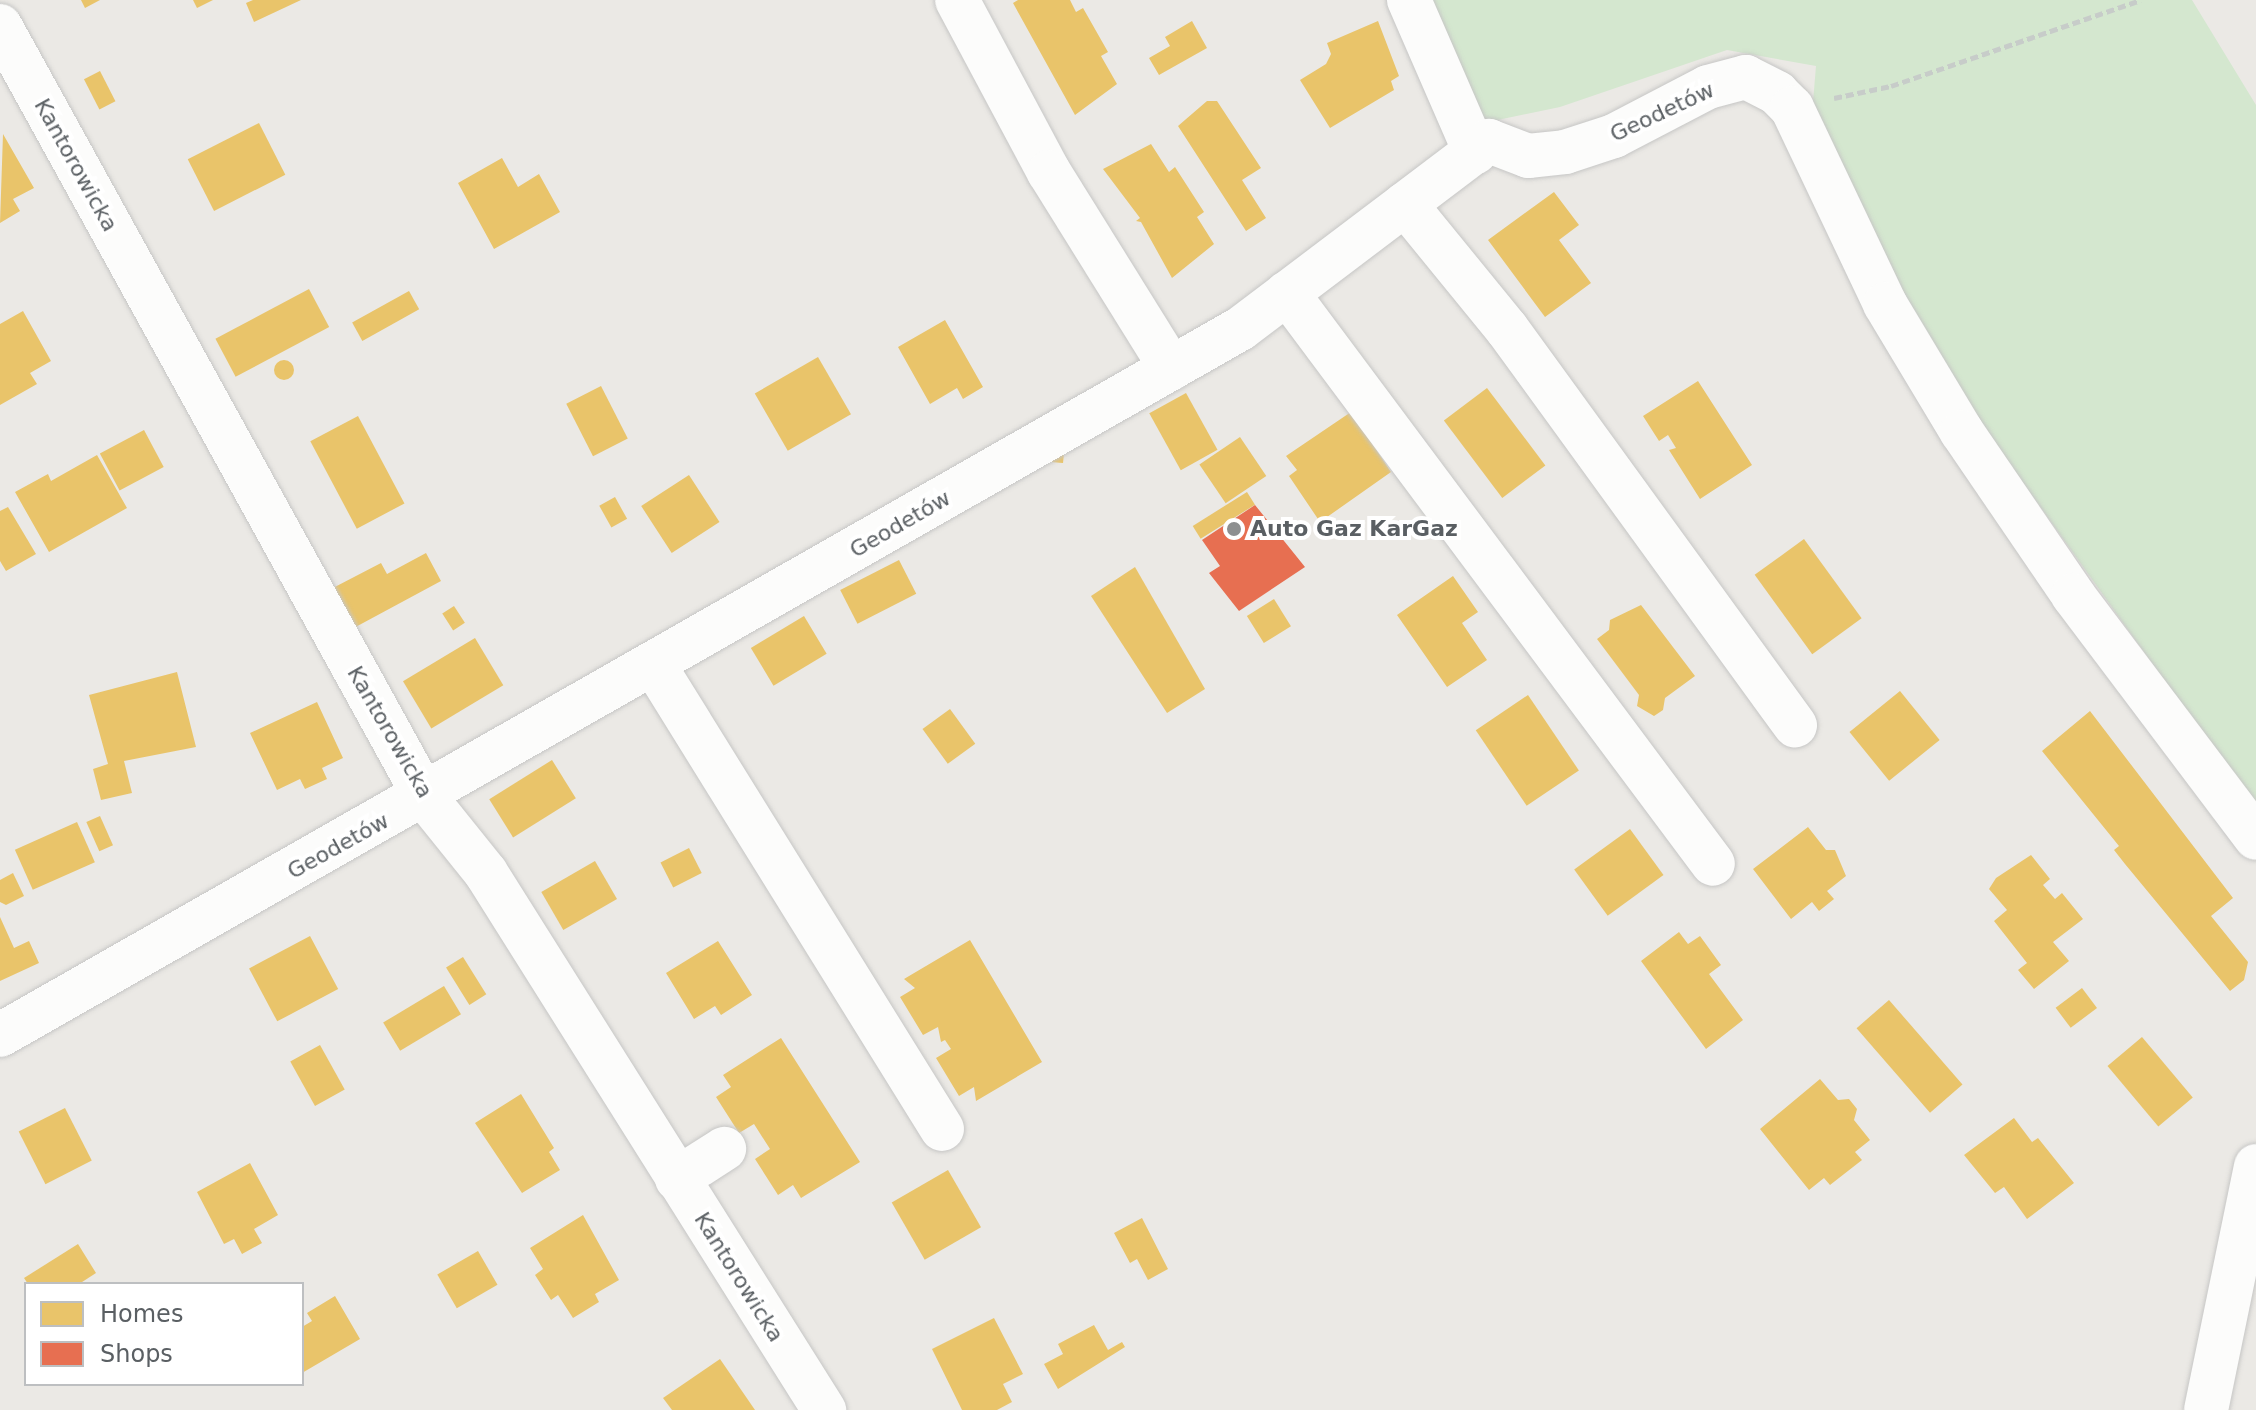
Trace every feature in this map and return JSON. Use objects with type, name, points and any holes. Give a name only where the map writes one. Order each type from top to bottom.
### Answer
[{"type":"street","points":[[957,0],[1049,172],[1171,368]]},
{"type":"street","points":[[1409,0],[1475,152]]},
{"type":"street","name":"Kantorowicka","points":[[0,26],[425,797],[486,873],[824,1410]]},
{"type":"street","name":"Geodetów","points":[[0,1035],[425,797],[1240,329],[1489,141],[1528,156],[1565,152],[1614,136],[1708,87],[1746,77],[1777,93],[1792,108]]},
{"type":"street","points":[[1792,108],[1885,304],[1962,432],[2073,595],[2256,838]]},
{"type":"street","points":[[1405,204],[1507,329],[1795,726]]},
{"type":"street","points":[[1287,293],[1713,864]]},
{"type":"street","points":[[654,665],[942,1129]]},
{"type":"street","points":[[677,1179],[724,1149]]},
{"type":"street","points":[[2206,1410],[2256,1166]]},
{"type":"path","points":[[1792,108],[1891,86],[2141,0]]},
{"type":"green space","points":[[1419,0],[2192,0],[2256,105],[2256,809],[1929,351],[1811,126],[1816,66],[1727,50],[1560,107],[1474,125]]},
{"type":"building: Homes","points":[[81,0],[100,0],[85,8]]},
{"type":"building: Homes","points":[[193,0],[213,0],[197,8]]},
{"type":"building: Homes","points":[[253,0],[301,0],[254,22],[246,3]]},
{"type":"building: Homes","points":[[1018,0],[1070,0],[1076,12],[1083,8],[1108,52],[1101,56],[1117,84],[1075,115],[1013,3]]},
{"type":"building: Homes","points":[[1192,21],[1207,48],[1159,75],[1149,58],[1170,46],[1165,37]]},
{"type":"building: Homes","points":[[1378,21],[1399,76],[1391,81],[1394,90],[1330,128],[1300,80],[1326,64],[1331,54],[1327,43]]},
{"type":"building: Homes","points":[[100,71],[115,101],[99,109],[84,79]]},
{"type":"building: Homes","points":[[1207,101],[1217,101],[1261,168],[1242,180],[1266,218],[1246,231],[1178,126]]},
{"type":"building: Homes","points":[[259,123],[285,175],[214,211],[188,159]]},
{"type":"building: Homes","points":[[3,134],[34,188],[13,199],[20,211],[0,223]]},
{"type":"building: Homes","points":[[1151,144],[1169,172],[1175,167],[1204,212],[1197,217],[1214,244],[1172,278],[1141,222],[1136,221],[1140,218],[1103,169]]},
{"type":"building: Homes","points":[[502,158],[518,187],[539,174],[560,212],[494,249],[458,183]]},
{"type":"building: Homes","points":[[1554,192],[1579,225],[1559,240],[1591,283],[1545,317],[1488,240]]},
{"type":"building: Homes","points":[[309,289],[329,327],[236,377],[215,339]]},
{"type":"building: Homes","points":[[409,291],[419,309],[362,341],[352,323]]},
{"type":"building: Homes","points":[[23,311],[51,361],[30,373],[37,384],[0,405],[0,324]]},
{"type":"building: Homes","points":[[945,320],[983,387],[963,399],[957,388],[930,404],[898,347]]},
{"type":"building: Homes","points":[[818,357],[851,414],[788,451],[755,394]]},
{"type":"building: Homes","points":[[284,360],[291,363],[294,370],[291,377],[284,380],[277,377],[274,370],[277,363]]},
{"type":"building: Homes","points":[[1698,381],[1752,465],[1700,499],[1669,450],[1676,448],[1668,435],[1659,441],[1643,416]]},
{"type":"building: Homes","points":[[601,386],[628,439],[593,456],[566,404]]},
{"type":"building: Homes","points":[[1487,388],[1545,465],[1502,498],[1444,420]]},
{"type":"building: Homes","points":[[1186,393],[1218,450],[1181,470],[1149,413]]},
{"type":"building: Homes","points":[[1351,412],[1391,472],[1320,522],[1289,476],[1297,470],[1286,456]]},
{"type":"building: Homes","points":[[358,416],[404,503],[357,529],[310,441]]},
{"type":"building: Homes","points":[[144,430],[164,467],[120,491],[100,453]]},
{"type":"building: Homes","points":[[1240,437],[1266,476],[1226,503],[1199,464]]},
{"type":"building: Homes","points":[[1064,453],[1063,463],[1051,462],[1050,454]]},
{"type":"building: Homes","points":[[97,455],[127,508],[49,552],[15,492],[48,474],[51,481]]},
{"type":"building: Homes","points":[[689,475],[719,522],[672,553],[641,506]]},
{"type":"building: Homes","points":[[1247,492],[1255,505],[1201,539],[1193,526]]},
{"type":"building: Homes","points":[[615,497],[627,519],[611,528],[599,506]]},
{"type":"building: Homes","points":[[8,507],[36,554],[6,571],[0,561],[0,511]]},
{"type":"building: Homes","points":[[1804,539],[1862,618],[1812,654],[1755,575]]},
{"type":"building: Homes","points":[[426,553],[441,581],[350,630],[329,590],[381,563],[387,574]]},
{"type":"building: Homes","points":[[899,560],[916,594],[857,624],[840,590]]},
{"type":"building: Homes","points":[[1135,567],[1205,689],[1167,713],[1091,596]]},
{"type":"building: Homes","points":[[1453,576],[1478,612],[1462,623],[1487,660],[1447,687],[1397,615]]},
{"type":"building: Homes","points":[[1274,599],[1291,626],[1264,643],[1247,616]]},
{"type":"building: Homes","points":[[1641,605],[1695,676],[1665,698],[1663,710],[1654,716],[1637,706],[1639,695],[1597,639],[1609,630],[1610,620]]},
{"type":"building: Homes","points":[[454,606],[465,623],[453,630],[442,614]]},
{"type":"building: Homes","points":[[804,616],[827,654],[774,686],[751,648]]},
{"type":"building: Homes","points":[[475,638],[503,685],[431,728],[403,681]]},
{"type":"building: Homes","points":[[177,672],[196,747],[124,761],[132,793],[101,800],[93,769],[108,764],[89,695]]},
{"type":"building: Homes","points":[[1900,691],[1940,740],[1889,781],[1849,732]]},
{"type":"building: Homes","points":[[1528,695],[1579,770],[1527,806],[1476,730]]},
{"type":"building: Homes","points":[[317,702],[343,758],[322,768],[327,779],[305,789],[300,779],[277,790],[250,733]]},
{"type":"building: Homes","points":[[950,709],[975,744],[948,764],[922,729]]},
{"type":"building: Homes","points":[[2090,711],[2233,898],[2211,916],[2248,962],[2244,980],[2230,991],[2114,850],[2119,846],[2042,751]]},
{"type":"building: Homes","points":[[552,760],[576,798],[513,837],[489,799]]},
{"type":"building: Homes","points":[[100,816],[113,845],[99,851],[86,822]]},
{"type":"building: Homes","points":[[77,822],[95,862],[33,890],[15,850]]},
{"type":"building: Homes","points":[[1808,827],[1826,850],[1835,850],[1846,876],[1827,891],[1834,899],[1819,911],[1812,902],[1791,919],[1753,869]]},
{"type":"building: Homes","points":[[1630,829],[1664,875],[1608,916],[1574,870]]},
{"type":"building: Homes","points":[[689,848],[702,873],[673,887],[660,863]]},
{"type":"building: Homes","points":[[2031,855],[2050,879],[2043,885],[2055,899],[2062,893],[2083,919],[2053,942],[2069,961],[2034,989],[2018,970],[2027,963],[1994,921],[2007,910],[1989,889],[1996,878]]},
{"type":"building: Homes","points":[[595,861],[617,899],[563,930],[541,892]]},
{"type":"building: Homes","points":[[13,873],[24,896],[6,905],[0,902],[0,880]]},
{"type":"building: Homes","points":[[0,917],[14,948],[29,941],[39,963],[0,981]]},
{"type":"building: Homes","points":[[1679,932],[1688,944],[1700,936],[1721,965],[1709,974],[1743,1020],[1706,1049],[1641,961]]},
{"type":"building: Homes","points":[[310,936],[338,989],[277,1021],[249,968]]},
{"type":"building: Homes","points":[[970,940],[1042,1062],[976,1101],[974,1087],[959,1096],[936,1058],[951,1049],[945,1040],[941,1042],[938,1027],[923,1035],[900,997],[915,988],[904,979]]},
{"type":"building: Homes","points":[[718,941],[752,995],[721,1015],[715,1006],[694,1019],[666,973]]},
{"type":"building: Homes","points":[[463,957],[486,994],[469,1005],[446,968]]},
{"type":"building: Homes","points":[[444,986],[461,1014],[400,1051],[383,1023]]},
{"type":"building: Homes","points":[[2082,988],[2097,1008],[2071,1028],[2056,1008]]},
{"type":"building: Homes","points":[[1889,1000],[1962,1085],[1930,1113],[1857,1028]]},
{"type":"building: Homes","points":[[2142,1037],[2193,1098],[2158,1126],[2108,1066]]},
{"type":"building: Homes","points":[[781,1038],[860,1162],[801,1198],[793,1185],[778,1195],[755,1159],[770,1149],[754,1124],[739,1133],[716,1097],[731,1087],[723,1075]]},
{"type":"building: Homes","points":[[320,1045],[345,1090],[315,1106],[290,1061]]},
{"type":"building: Homes","points":[[1820,1079],[1838,1100],[1849,1099],[1857,1109],[1854,1120],[1870,1140],[1855,1152],[1862,1160],[1830,1185],[1824,1178],[1809,1190],[1760,1129]]},
{"type":"building: Homes","points":[[521,1094],[554,1148],[549,1152],[560,1170],[522,1193],[475,1123]]},
{"type":"building: Homes","points":[[65,1108],[92,1161],[45,1184],[19,1132]]},
{"type":"building: Homes","points":[[2014,1118],[2032,1142],[2038,1138],[2074,1183],[2027,1219],[2004,1187],[1995,1193],[1964,1155]]},
{"type":"building: Homes","points":[[250,1163],[278,1215],[254,1229],[262,1243],[242,1254],[234,1239],[224,1244],[197,1192]]},
{"type":"building: Homes","points":[[948,1170],[981,1227],[925,1260],[892,1202]]},
{"type":"building: Homes","points":[[583,1215],[619,1280],[595,1294],[599,1302],[573,1318],[558,1295],[551,1300],[535,1275],[543,1269],[530,1248]]},
{"type":"building: Homes","points":[[1142,1218],[1168,1269],[1148,1280],[1137,1259],[1130,1263],[1114,1233]]},
{"type":"building: Homes","points":[[78,1244],[96,1273],[82,1282],[27,1282],[24,1278]]},
{"type":"building: Homes","points":[[478,1251],[498,1285],[457,1308],[437,1274]]},
{"type":"building: Homes","points":[[335,1296],[360,1339],[304,1372],[304,1326],[312,1321],[307,1313]]},
{"type":"building: Homes","points":[[994,1318],[1023,1374],[1003,1384],[1012,1402],[997,1410],[962,1410],[932,1349]]},
{"type":"building: Homes","points":[[1094,1325],[1108,1350],[1122,1342],[1125,1347],[1058,1389],[1044,1364],[1063,1354],[1058,1344]]},
{"type":"building: Homes","points":[[720,1359],[755,1410],[672,1410],[663,1398]]},
{"type":"building: Shops","points":[[1255,505],[1305,567],[1239,611],[1209,573],[1220,566],[1202,540]]},
{"type":"place","name":"Auto Gaz KarGaz","points":[[1234,529]]}]
